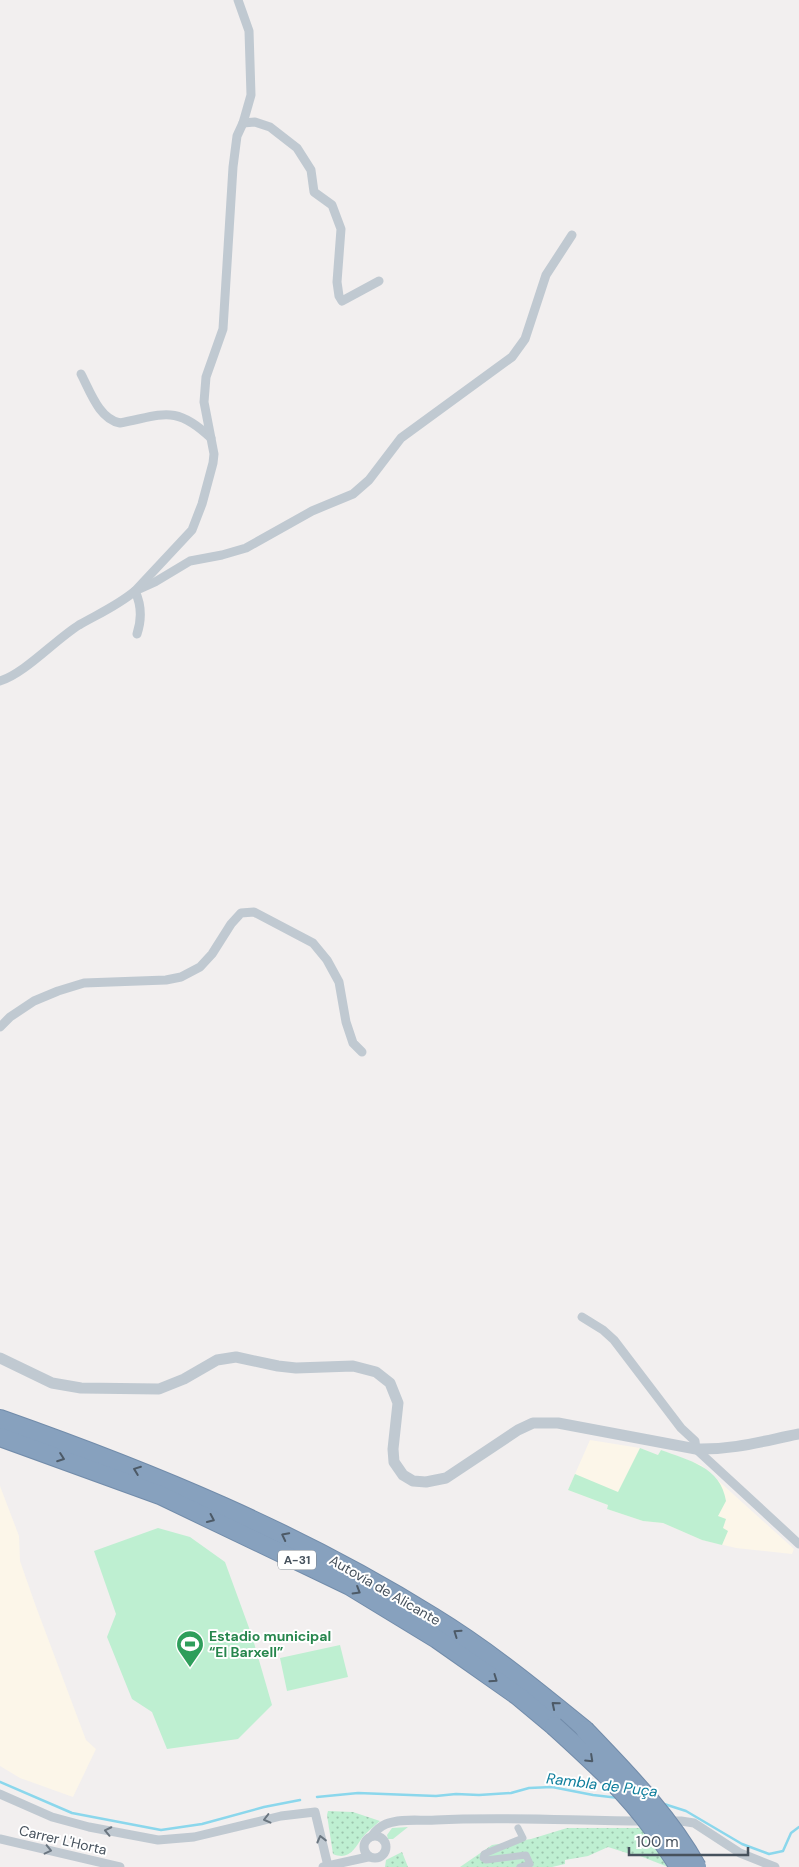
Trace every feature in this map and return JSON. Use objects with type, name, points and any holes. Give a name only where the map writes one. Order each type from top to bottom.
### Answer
[{"type":"highway","name":"Autovía de Alicante","points":[[0,1419],[165,1481],[254,1520],[358,1573],[434,1617],[526,1681],[584,1730],[663,1815],[697,1867]]},
{"type":"highway","name":"Autovía de Alicante","points":[[0,1437],[160,1495],[350,1586],[437,1639],[518,1696],[601,1769],[653,1828],[679,1867]]},
{"type":"street","points":[[0,681],[19,672],[79,625],[124,600],[135,591],[192,530],[202,504],[214,454],[204,402],[206,377],[223,329],[233,167],[237,136],[243,123],[251,94],[250,31],[238,0]]},
{"type":"street","points":[[243,123],[254,122],[270,127],[297,148],[311,170],[314,192],[332,205],[341,229],[337,282],[339,296],[342,301],[380,281]]},
{"type":"street","points":[[135,591],[155,582],[190,561],[246,548],[312,510],[353,494],[369,480],[401,438],[512,357],[525,339],[546,275],[572,235]]},
{"type":"street","points":[[81,374],[92,395],[110,420],[120,423],[161,413],[180,416],[198,426],[211,438]]},
{"type":"street","points":[[135,591],[141,611],[137,634]]},
{"type":"street","points":[[0,1026],[34,1001],[84,983],[166,980],[180,977],[200,967],[211,955],[231,924],[241,914],[254,912],[313,943],[327,960],[340,982],[346,1022],[353,1042],[362,1052]]},
{"type":"street","points":[[582,1317],[603,1330],[614,1340],[681,1428],[695,1441],[696,1449],[799,1544]]},
{"type":"street","points":[[0,1358],[52,1383],[81,1388],[159,1389],[184,1379],[217,1360],[236,1357],[296,1368],[354,1366],[376,1372],[390,1383],[398,1403],[393,1449],[394,1462],[403,1475],[413,1480],[426,1482],[446,1478],[518,1430],[533,1423],[558,1422],[696,1449],[720,1450],[799,1434]]},
{"type":"street","points":[[0,1794],[52,1817],[89,1827],[158,1840],[194,1838],[281,1816],[315,1812],[325,1866],[350,1860],[373,1859],[385,1852],[386,1847],[383,1839],[387,1824]]},
{"type":"street","points":[[373,1859],[364,1843],[377,1829],[387,1824],[482,1818],[602,1821],[681,1820],[694,1824],[740,1852],[775,1867]]},
{"type":"street","points":[[518,1828],[523,1838],[484,1854],[484,1858],[486,1860],[526,1854],[530,1864],[520,1867]]},
{"type":"street","points":[[372,1836],[378,1836],[383,1839]]},
{"type":"street","name":"Carrer L'Horta","points":[[0,1839],[120,1867]]},
{"type":"shaded area","points":[[590,1440],[640,1448],[658,1455],[661,1450],[701,1465],[794,1549],[792,1554],[736,1548],[702,1540],[663,1523],[643,1521],[607,1509],[608,1505],[568,1490]]},
{"type":"shaded area","points":[[0,1486],[19,1536],[20,1561],[35,1604],[86,1740],[96,1749],[73,1797],[20,1778],[0,1766]]},
{"type":"green space","points":[[640,1448],[658,1455],[661,1450],[702,1466],[718,1480],[726,1501],[718,1516],[726,1519],[723,1528],[728,1531],[722,1545],[702,1540],[663,1523],[643,1521],[607,1509],[608,1505],[568,1490],[575,1474],[618,1492]]},
{"type":"green space","name":"Estadio municipal “El Barxell”","points":[[158,1528],[190,1537],[225,1562],[252,1636],[272,1705],[238,1739],[167,1749],[152,1712],[132,1699],[107,1637],[116,1614],[94,1551]]},
{"type":"green space","points":[[340,1645],[348,1677],[287,1691],[280,1658]]},
{"type":"green space","points":[[328,1811],[353,1812],[380,1821],[351,1852],[347,1855],[339,1856],[333,1854]]},
{"type":"green space","points":[[408,1827],[393,1839],[388,1839],[387,1835],[392,1828]]},
{"type":"green space","points":[[567,1828],[641,1828],[668,1867],[635,1854],[608,1847],[588,1856],[565,1860],[565,1864],[552,1867],[460,1867],[492,1845],[531,1839]]},
{"type":"green space","points":[[402,1852],[408,1867],[385,1867],[386,1860]]},
{"type":"waterway","name":"Rambla de Puça","points":[[0,1782],[72,1813],[161,1830],[202,1824],[264,1807],[300,1800]]},
{"type":"waterway","name":"Rambla de Puça","points":[[317,1797],[358,1793],[436,1796],[456,1794],[479,1795],[511,1793],[529,1788],[552,1787],[619,1798]]},
{"type":"waterway","name":"Rambla de Puça","points":[[661,1803],[686,1811],[742,1844],[769,1854],[783,1851],[791,1833],[799,1827]]},
{"type":"place","name":"Estadio municipal “El Barxell”","points":[[190,1668]]}]
